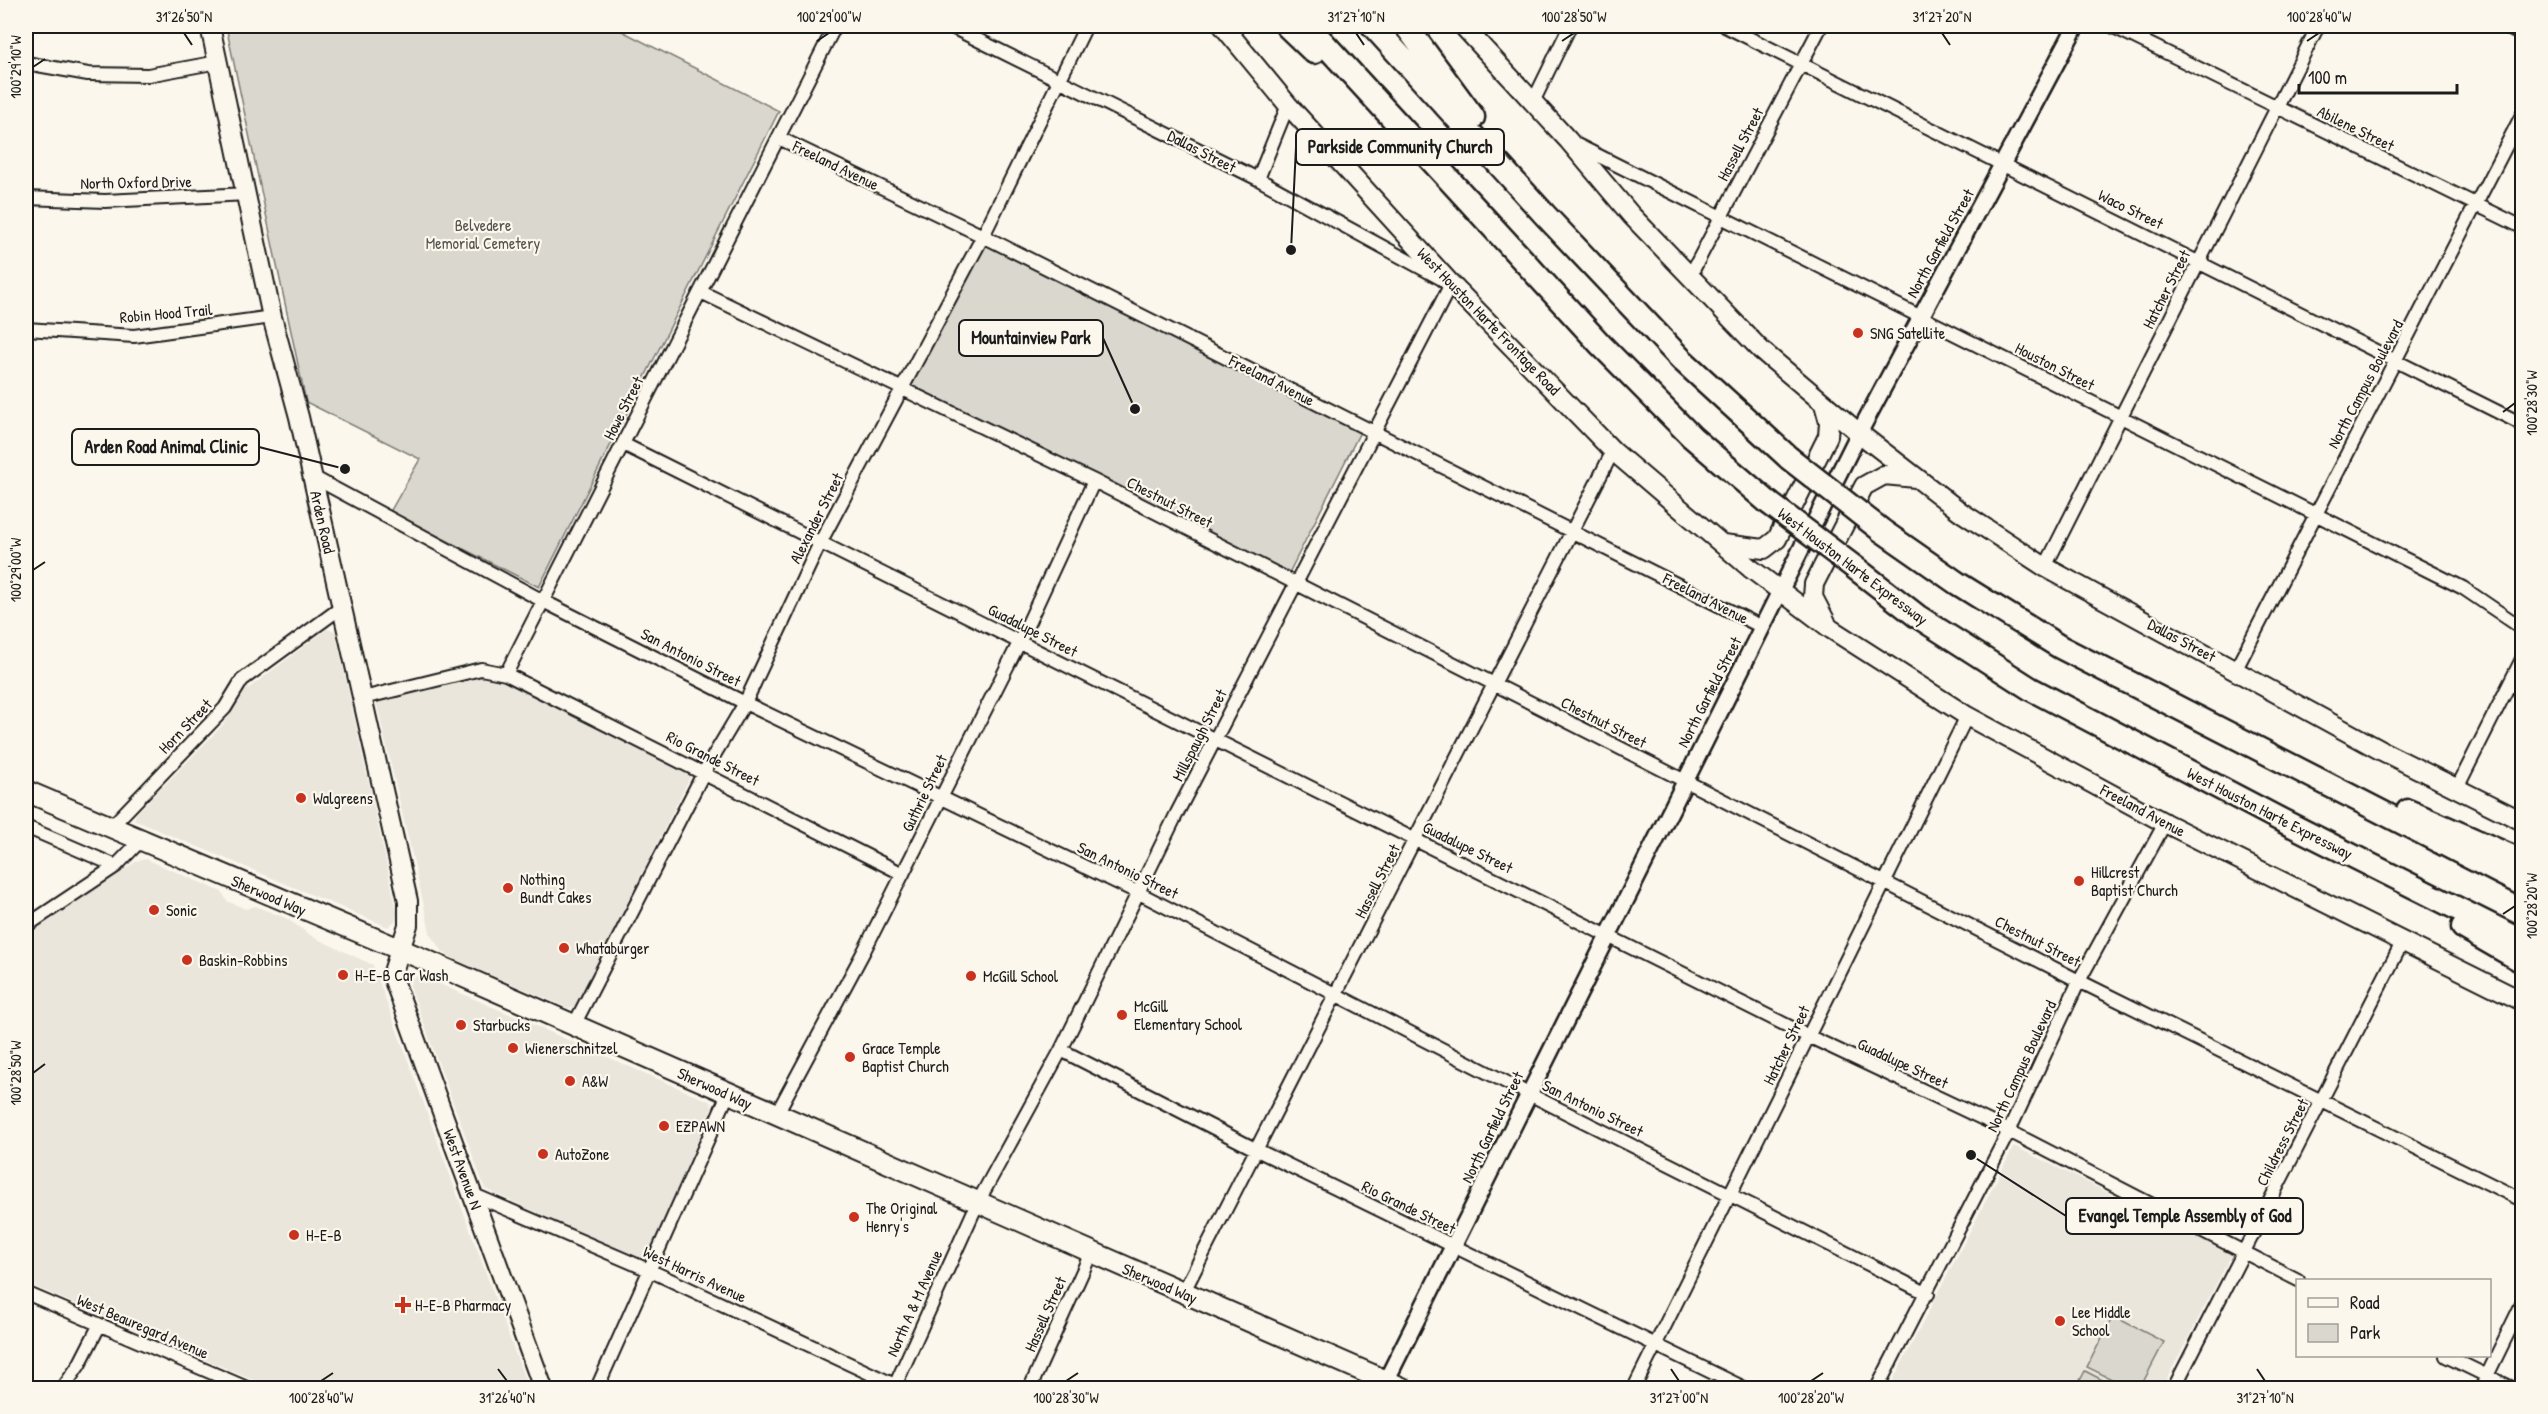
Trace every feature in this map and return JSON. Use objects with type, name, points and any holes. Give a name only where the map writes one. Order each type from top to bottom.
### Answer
[{"type":"highway","points":[[1287,26],[1487,223]]},
{"type":"highway","name":"West Houston Harte Expressway","points":[[1308,26],[1487,223],[1601,345],[1692,437],[1769,502],[1917,616],[2031,689],[2281,820],[2523,941]]},
{"type":"highway","points":[[1373,26],[1545,215],[1681,359],[1789,459],[1881,530],[1957,583],[2060,647],[2523,884]]},
{"type":"highway","points":[[1406,26],[1545,215]]},
{"type":"highway","points":[[2217,727],[2523,861]]},
{"type":"highway","points":[[2281,820],[2523,961]]},
{"type":"main road","name":"Arden Road","points":[[210,26],[248,194],[272,317],[313,477],[408,901],[408,925],[399,949]]},
{"type":"main road","name":"West Houston Harte Frontage Road","points":[[1223,26],[1288,105],[1451,284],[1613,451],[1780,590]]},
{"type":"main road","points":[[1463,26],[1532,104],[1568,140],[1689,278],[1761,350],[1859,433]]},
{"type":"main road","points":[[1722,544],[1764,549],[1778,539],[1828,436],[1829,422],[1824,404]]},
{"type":"main road","name":"Dallas Street","points":[[1859,433],[1961,512],[2045,567],[2236,669],[2382,751],[2523,821]]},
{"type":"main road","points":[[1831,629],[1813,597],[1814,584],[1864,486],[1884,475],[1918,479]]},
{"type":"main road","name":"Freeland Avenue","points":[[1780,590],[1831,629],[1967,716],[2164,823],[2523,1001]]},
{"type":"main road","name":"Sherwood Way","points":[[26,791],[399,949],[1394,1385]]},
{"type":"main road","name":"West Avenue N","points":[[399,949],[392,975],[543,1389]]},
{"type":"street","name":"Howe Street","points":[[506,674],[545,602],[835,26]]},
{"type":"street","name":"Dallas Street","points":[[950,26],[1258,179],[1451,284]]},
{"type":"street","name":"Alexander Street","points":[[574,1025],[704,772],[745,703],[820,543],[983,236],[1086,26]]},
{"type":"street","points":[[1532,104],[1570,26]]},
{"type":"street","name":"Waco Street","points":[[1725,26],[2523,424]]},
{"type":"street","name":"Hassell Street","points":[[1689,278],[1821,26]]},
{"type":"street","name":"North Garfield Street","points":[[1394,1385],[1453,1247],[1780,590],[1920,316],[2004,165],[2076,26]]},
{"type":"street","name":"Abilene Street","points":[[2112,26],[2523,227]]},
{"type":"street","name":"Hatcher Street","points":[[2045,567],[2318,26]]},
{"type":"street","points":[[2504,26],[2523,35]]},
{"type":"street","points":[[26,63],[88,74],[148,75],[218,62]]},
{"type":"street","points":[[1258,179],[1288,105]]},
{"type":"street","name":"North Campus Boulevard","points":[[2236,669],[2523,115]]},
{"type":"street","name":"Freeland Avenue","points":[[779,138],[983,236],[1374,430],[1762,627]]},
{"type":"street","name":"Houston Street","points":[[1568,140],[2463,588],[2523,628]]},
{"type":"street","name":"North Oxford Drive","points":[[26,198],[105,201],[248,194]]},
{"type":"street","name":"Millspaugh Street","points":[[978,1202],[1061,1050],[1137,892],[1451,284]]},
{"type":"street","name":"Chestnut Street","points":[[701,292],[1094,481],[1294,585],[1885,881],[2079,981],[2523,1200]]},
{"type":"street","name":"Robin Hood Trail","points":[[26,328],[134,336],[272,317]]},
{"type":"street","name":"Guadalupe Street","points":[[623,444],[1609,934],[1808,1036],[2009,1131],[2296,1280]]},
{"type":"street","name":"Hassell Street","points":[[1183,1293],[1613,451]]},
{"type":"street","name":"San Antonio Street","points":[[313,477],[545,602],[745,703],[1137,892],[1529,1094],[1928,1294]]},
{"type":"street","name":"Guthrie Street","points":[[776,1115],[903,874],[1020,641],[1094,481]]},
{"type":"street","name":"Horn Street","points":[[110,828],[225,708],[242,680],[342,607]]},
{"type":"street","points":[[2457,789],[2523,659]]},
{"type":"street","points":[[363,698],[481,669],[506,674]]},
{"type":"street","name":"Rio Grande Street","points":[[506,674],[903,874]]},
{"type":"street","name":"Hatcher Street","points":[[1634,1389],[1967,716]]},
{"type":"street","name":"North Campus Boulevard","points":[[1877,1389],[1928,1294],[2009,1131],[2079,981],[2164,823]]},
{"type":"street","points":[[26,827],[116,866]]},
{"type":"street","points":[[26,926],[116,866],[140,841]]},
{"type":"street","name":"Childress Street","points":[[2174,1389],[2403,941]]},
{"type":"street","name":"Rio Grande Street","points":[[1061,1050],[1257,1150],[1453,1247],[1656,1343],[1744,1389]]},
{"type":"street","points":[[597,1389],[728,1094]]},
{"type":"street","name":"West Harris Avenue","points":[[472,1194],[651,1271],[897,1388]]},
{"type":"street","name":"North A & M Avenue","points":[[897,1388],[978,1202]]},
{"type":"street","name":"Hassell Street","points":[[1030,1389],[1090,1253]]},
{"type":"street","name":"West Beauregard Avenue","points":[[26,1293],[247,1388]]},
{"type":"street","points":[[2481,1389],[2523,1304]]},
{"type":"street","points":[[63,1389],[80,1365],[99,1326]]},
{"type":"street","points":[[2448,1357],[2512,1389]]},
{"type":"shaded area","points":[[327,629],[335,631],[397,911],[396,920],[388,927],[134,820],[136,814],[223,725],[245,691]]},
{"type":"shaded area","points":[[480,665],[693,771],[577,1004],[573,1007],[568,1008],[454,959],[443,952],[431,936],[373,688]]},
{"type":"shaded area","points":[[146,859],[222,892],[227,901],[246,909],[255,906],[286,918],[313,937],[373,965],[528,1388],[272,1388],[26,1283],[26,936],[137,861]]},
{"type":"shaded area","points":[[419,975],[711,1102],[712,1108],[648,1256],[641,1259],[485,1189],[410,986],[411,979]]},
{"type":"shaded area","name":"Lee Middle School","points":[[2014,1146],[2232,1254],[2162,1388],[1889,1388]]},
{"type":"green space","name":"Belvedere Memorial Cemetery","points":[[226,26],[612,26],[779,111],[539,587],[390,512],[420,459],[306,402]]},
{"type":"green space","points":[[982,242],[1360,432],[1287,577],[910,387]]},
{"type":"green space","points":[[2113,1316],[2164,1342],[2140,1388],[2130,1388],[2087,1367]]},
{"type":"green space","points":[[2085,1371],[2118,1388],[2076,1388]]},
{"type":"place","name":"Parkside Community Church","points":[[1291,250]]},
{"type":"place","name":"SNG Satellite","points":[[1858,333]]},
{"type":"place","name":"Mountainview Park","points":[[1135,409]]},
{"type":"place","name":"Arden Road Animal Clinic","points":[[345,469]]},
{"type":"place","name":"Walgreens","points":[[301,798]]},
{"type":"place","name":"Hillcrest Baptist Church","points":[[2079,881]]},
{"type":"place","name":"Nothing Bundt Cakes","points":[[508,888]]},
{"type":"place","name":"Sonic","points":[[154,910]]},
{"type":"place","name":"Whataburger","points":[[564,948]]},
{"type":"place","name":"Baskin-Robbins","points":[[187,960]]},
{"type":"place","name":"H-E-B Car Wash","points":[[343,975]]},
{"type":"place","name":"McGill School","points":[[971,976]]},
{"type":"place","name":"McGill Elementary School","points":[[1122,1015]]},
{"type":"place","name":"Starbucks","points":[[461,1025]]},
{"type":"place","name":"Wienerschnitzel","points":[[513,1048]]},
{"type":"place","name":"Grace Temple Baptist Church","points":[[850,1057]]},
{"type":"place","name":"A&W","points":[[570,1081]]},
{"type":"place","name":"EZPAWN","points":[[664,1126]]},
{"type":"place","name":"AutoZone","points":[[543,1154]]},
{"type":"place","name":"Evangel Temple Assembly of God","points":[[1971,1155]]},
{"type":"place","name":"The Original Henry's","points":[[854,1217]]},
{"type":"place","name":"H-E-B","points":[[294,1235]]},
{"type":"place","name":"H-E-B Pharmacy","points":[[403,1305]]},
{"type":"place","name":"Lee Middle School","points":[[2060,1321]]}]
